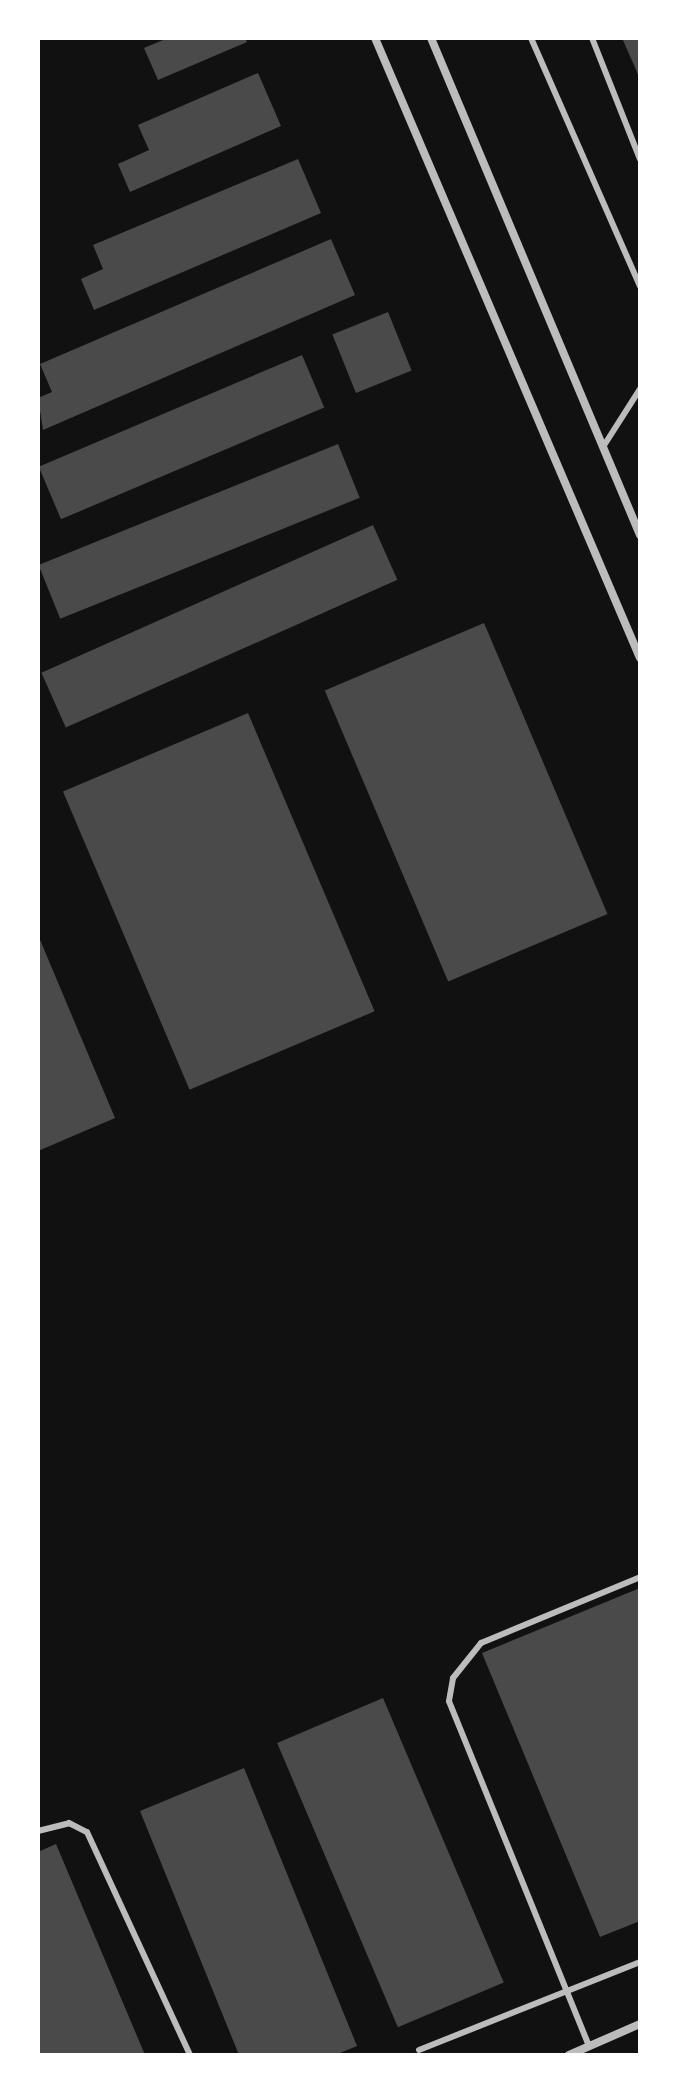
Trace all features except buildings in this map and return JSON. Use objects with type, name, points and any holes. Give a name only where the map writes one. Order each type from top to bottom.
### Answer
[{"type":"street","points":[[375,38],[640,658]]},
{"type":"street","points":[[431,38],[640,535]]},
{"type":"street","points":[[569,2055],[640,2024]]},
{"type":"lane","points":[[531,38],[640,286]]},
{"type":"lane","points":[[592,38],[640,159]]},
{"type":"lane","points":[[603,447],[640,389]]},
{"type":"lane","points":[[589,2046],[449,1701],[453,1678],[481,1643],[640,1577]]},
{"type":"lane","points":[[38,1831],[69,1823],[87,1832],[190,2055]]},
{"type":"lane","points":[[419,2050],[640,1962]]}]
